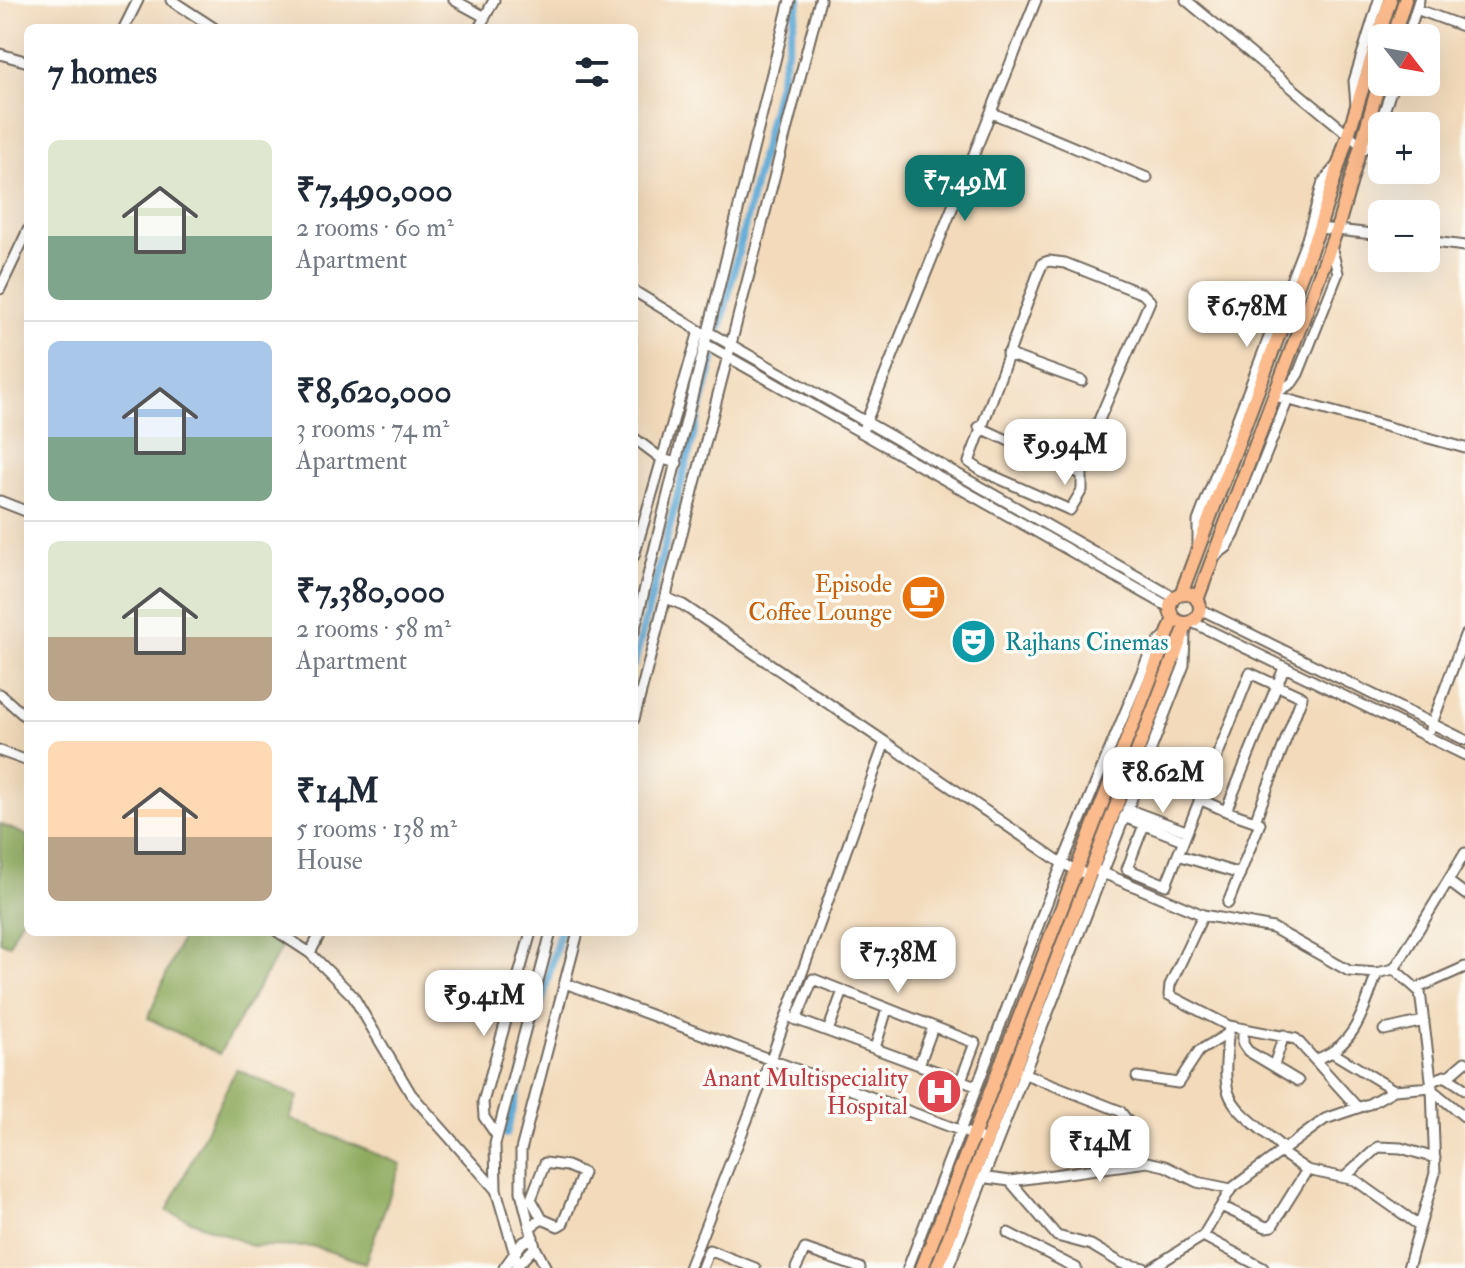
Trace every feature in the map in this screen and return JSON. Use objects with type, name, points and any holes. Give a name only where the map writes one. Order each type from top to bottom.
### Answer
[{"type":"main road","points":[[922,1268],[966,1133],[1076,870],[1319,228],[1390,0]]},
{"type":"main road","points":[[1397,24],[1405,0]]},
{"type":"main road","points":[[937,1268],[978,1177],[986,1140],[1018,1071],[1188,625],[1199,604],[1214,557],[1279,396],[1337,229],[1375,96]]},
{"type":"main road","points":[[1175,604],[1190,594],[1199,604]]},
{"type":"main road","points":[[1175,604],[1188,625]]},
{"type":"street","points":[[126,24],[138,0]]},
{"type":"street","points":[[171,0],[208,24]]},
{"type":"street","points":[[454,0],[485,17]]},
{"type":"street","points":[[481,24],[494,0]]},
{"type":"street","points":[[638,602],[677,463],[790,0]]},
{"type":"street","points":[[638,704],[820,0]]},
{"type":"street","points":[[861,433],[1036,0]]},
{"type":"street","points":[[1186,0],[1347,136],[1358,150],[1375,138],[1389,96]]},
{"type":"street","points":[[1356,105],[1354,81],[1379,0]]},
{"type":"street","points":[[1412,24],[1418,4],[1465,27]]},
{"type":"street","points":[[0,54],[24,61]]},
{"type":"street","points":[[992,113],[1147,178]]},
{"type":"street","points":[[1198,548],[1195,535],[1198,521],[1307,239],[1323,182],[1339,162]]},
{"type":"street","points":[[1319,228],[1368,233]]},
{"type":"street","points":[[0,289],[24,238]]},
{"type":"street","points":[[1440,243],[1465,246]]},
{"type":"street","points":[[1043,263],[1065,263],[1148,297],[1149,306],[1101,415],[1081,474],[1082,490],[1070,510],[969,462],[979,427],[1043,263]]},
{"type":"street","points":[[638,294],[706,336],[730,345],[1003,499],[1175,604]]},
{"type":"street","points":[[706,336],[727,356],[861,433],[1175,604]]},
{"type":"street","points":[[638,542],[662,459],[706,336]]},
{"type":"street","points":[[1007,354],[1082,381]]},
{"type":"street","points":[[1279,396],[1465,448]]},
{"type":"street","points":[[979,427],[1081,474]]},
{"type":"street","points":[[638,441],[662,459],[677,463]]},
{"type":"street","points":[[1003,499],[1010,484]]},
{"type":"street","points":[[1016,507],[1025,490]]},
{"type":"street","points":[[0,501],[24,510]]},
{"type":"street","points":[[666,598],[683,605],[1063,864],[1095,873],[1203,915],[1265,925],[1343,969],[1377,973],[1394,969],[1464,856]]},
{"type":"street","points":[[1199,604],[1465,740]]},
{"type":"street","points":[[1095,873],[1126,813],[1185,660],[1188,625],[1465,755]]},
{"type":"street","points":[[908,1268],[966,1133],[976,1086],[1063,864],[1151,650],[1167,634]]},
{"type":"street","points":[[1427,737],[1465,635]]},
{"type":"street","points":[[1226,811],[1284,668]]},
{"type":"street","points":[[1144,825],[1127,869],[1166,885],[1250,673],[1302,697],[1255,821]]},
{"type":"street","points":[[0,694],[24,715]]},
{"type":"street","points":[[791,1018],[885,742]]},
{"type":"street","points":[[0,751],[24,760]]},
{"type":"street","points":[[1199,799],[1260,823],[1228,903]]},
{"type":"street","points":[[1126,813],[1144,825],[1184,836]]},
{"type":"street","points":[[1126,813],[1184,836]]},
{"type":"street","points":[[1178,855],[1240,874]]},
{"type":"street","points":[[1449,882],[1465,894]]},
{"type":"street","points":[[1203,915],[1169,992],[1178,1001],[1229,1030]]},
{"type":"street","points":[[284,936],[310,953],[358,1003],[401,1079],[424,1110],[496,1190]]},
{"type":"street","points":[[310,953],[319,936]]},
{"type":"street","points":[[497,1136],[484,1117],[483,1102],[530,936]]},
{"type":"street","points":[[517,1267],[496,1190],[497,1136],[550,936]]},
{"type":"street","points":[[546,1268],[533,1237],[521,1192],[521,1150],[577,936]]},
{"type":"street","points":[[1418,988],[1465,967]]},
{"type":"street","points":[[1394,969],[1418,988],[1432,1086],[1434,1184],[1408,1268]]},
{"type":"street","points":[[1317,1059],[1340,1050],[1356,1025],[1377,973]]},
{"type":"street","points":[[689,1268],[771,1059],[813,979],[975,1043],[961,1080]]},
{"type":"street","points":[[565,983],[986,1140]]},
{"type":"street","points":[[828,1031],[843,991]]},
{"type":"street","points":[[875,1048],[887,1009]]},
{"type":"street","points":[[791,1018],[976,1086]]},
{"type":"street","points":[[1384,1030],[1424,1021]]},
{"type":"street","points":[[919,1065],[933,1027]]},
{"type":"street","points":[[1243,1029],[1245,1048],[1298,1081]]},
{"type":"street","points":[[1137,1077],[1178,1083],[1203,1048],[1229,1030],[1243,1029],[1296,1039],[1358,1108]]},
{"type":"street","points":[[1229,1030],[1224,1079],[1227,1094],[1237,1108],[1307,1170],[1346,1176],[1420,1226]]},
{"type":"street","points":[[1274,1065],[1284,1035]]},
{"type":"street","points":[[1333,1053],[1394,1090]]},
{"type":"street","points":[[1152,1268],[1203,1236],[1231,1189],[1325,1119],[1358,1108],[1394,1090],[1432,1086],[1465,1062]]},
{"type":"street","points":[[948,1268],[1018,1071],[1120,1111],[1129,1123],[1128,1131],[1121,1136],[1062,1143]]},
{"type":"street","points":[[1445,1076],[1465,1089]]},
{"type":"street","points":[[1432,1086],[1465,1117]]},
{"type":"street","points":[[1346,1176],[1378,1147],[1401,1148],[1435,1158]]},
{"type":"street","points":[[978,1177],[1010,1181],[1147,1162],[1165,1166],[1197,1182],[1231,1189]]},
{"type":"street","points":[[545,1163],[583,1173],[563,1223],[558,1226],[542,1219],[531,1199],[545,1163]]},
{"type":"street","points":[[1221,1206],[1266,1227],[1272,1226],[1307,1170]]},
{"type":"street","points":[[1010,1181],[1057,1236],[1091,1245],[1121,1263],[1144,1268]]},
{"type":"street","points":[[517,1267],[542,1219]]},
{"type":"street","points":[[1008,1233],[1076,1268]]},
{"type":"street","points":[[1203,1236],[1263,1268]]},
{"type":"street","points":[[504,1268],[513,1252],[533,1237]]},
{"type":"street","points":[[796,1268],[805,1249],[860,1268]]},
{"type":"street","points":[[702,1268],[709,1250],[755,1268]]},
{"type":"street","points":[[825,1268],[829,1257]]},
{"type":"green space","points":[[0,824],[24,834],[24,914],[9,945],[0,941]]},
{"type":"green space","points":[[182,936],[273,936],[284,943],[219,1054],[148,1018]]},
{"type":"green space","points":[[236,1069],[298,1097],[290,1119],[401,1164],[365,1263],[316,1247],[253,1246],[167,1211]]},
{"type":"waterway","points":[[720,328],[799,0]]},
{"type":"waterway","points":[[638,649],[713,359]]},
{"type":"waterway","points":[[506,1134],[559,936]]},
{"type":"place","name":"Episode Coffee Lounge","points":[[923,598]]},
{"type":"place","name":"Rajhans Cinemas","points":[[974,642]]},
{"type":"place","name":"Anant Multispeciality Hospital","points":[[939,1092]]}]
